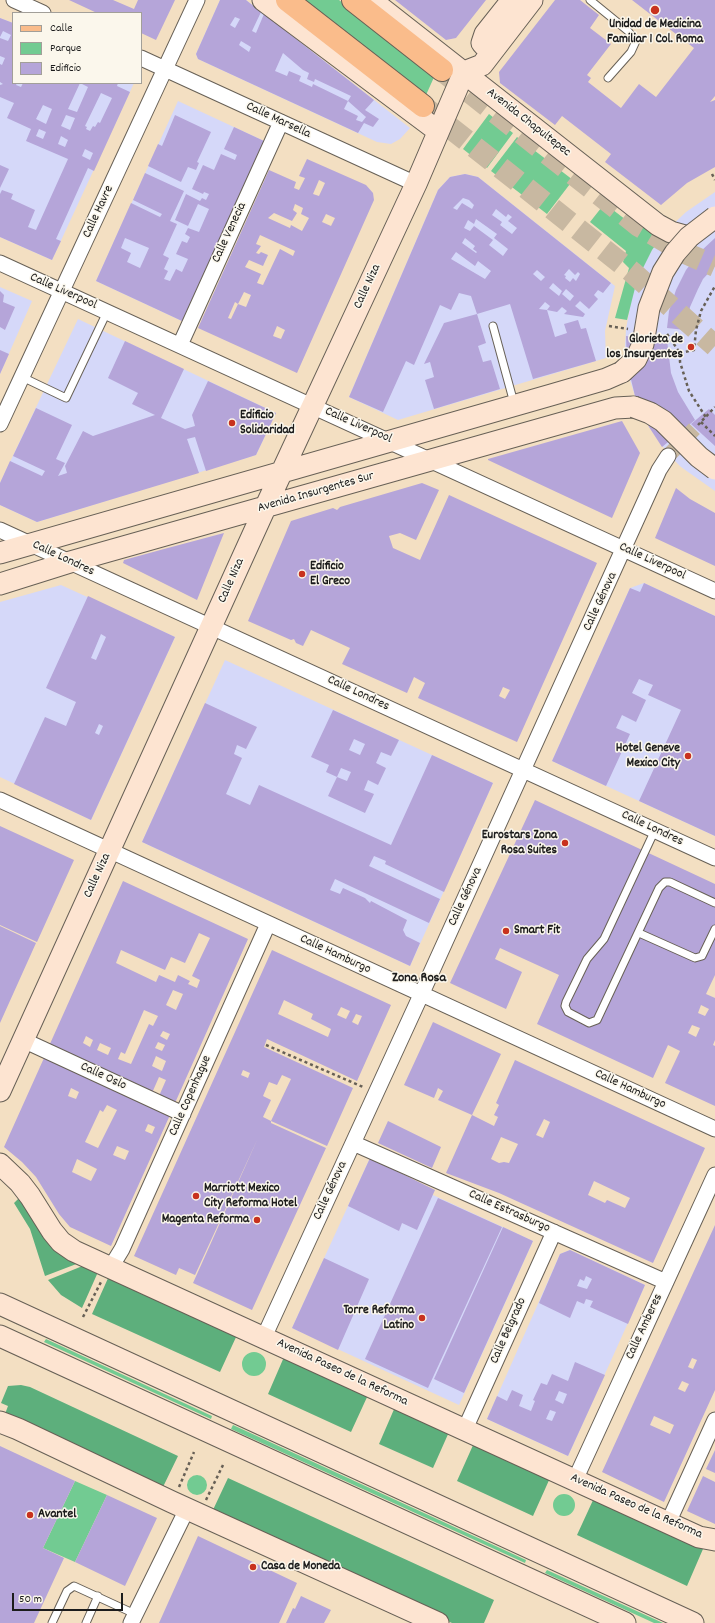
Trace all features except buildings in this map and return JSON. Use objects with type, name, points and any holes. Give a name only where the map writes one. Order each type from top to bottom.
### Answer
[{"type":"main road","points":[[263,0],[438,131]]},
{"type":"main road","points":[[287,0],[423,106]]},
{"type":"main road","points":[[353,0],[442,70]]},
{"type":"main road","name":"Avenida Chapultepec","points":[[370,0],[479,63],[658,225],[671,232],[690,237]]},
{"type":"main road","points":[[479,63],[485,34],[512,0]]},
{"type":"main road","name":"Calle Niza","points":[[0,1091],[265,508],[416,184],[438,131],[479,63],[532,0]]},
{"type":"main road","points":[[0,553],[514,406],[606,379],[622,372],[636,360],[643,344],[649,308],[663,272],[675,253],[690,237],[715,216]]},
{"type":"main road","name":"Avenida Insurgentes Sur","points":[[0,584],[70,562],[615,408],[634,407],[650,413],[663,421],[699,457],[715,469]]},
{"type":"main road","name":"Avenida Paseo de la Reforma","points":[[0,1164],[20,1183],[52,1232],[74,1251],[699,1537],[715,1540]]},
{"type":"main road","points":[[0,1304],[693,1623]]},
{"type":"main road","points":[[0,1336],[625,1623]]},
{"type":"main road","points":[[0,1422],[18,1428],[186,1508],[438,1623]]},
{"type":"street","points":[[14,0],[41,12]]},
{"type":"street","name":"Calle Havre","points":[[0,424],[197,0]]},
{"type":"street","name":"Calle Marsella","points":[[142,58],[416,184]]},
{"type":"street","name":"Calle Venecia","points":[[180,345],[281,122]]},
{"type":"street","name":"Calle Liverpool","points":[[0,263],[391,441],[715,591]]},
{"type":"street","name":"Calle Génova","points":[[264,1337],[625,550],[659,470],[668,456]]},
{"type":"street","name":"Calle Londres","points":[[0,530],[715,858]]},
{"type":"street","name":"Calle Hamburgo","points":[[0,800],[715,1129]]},
{"type":"street","name":"Calle Copenhague","points":[[111,1267],[120,1255],[268,924]]},
{"type":"street","name":"Calle Oslo","points":[[23,1040],[183,1114]]},
{"type":"street","name":"Calle Estrasburgo","points":[[353,1143],[666,1282]]},
{"type":"street","name":"Calle Amberes","points":[[575,1480],[715,1175]]},
{"type":"street","name":"Calle Belgrado","points":[[465,1429],[554,1232]]},
{"type":"street","points":[[668,1523],[715,1420]]},
{"type":"street","points":[[133,1618],[186,1508]]},
{"type":"lane","points":[[590,0],[628,32],[636,41],[631,52],[608,78]]},
{"type":"lane","points":[[22,377],[66,398],[106,312]]},
{"type":"lane","points":[[493,326],[514,406]]},
{"type":"lane","points":[[655,830],[604,939],[587,959],[566,1002],[565,1006],[568,1012],[589,1023],[597,1020],[659,888],[664,882],[670,882],[715,903]]},
{"type":"lane","points":[[639,933],[695,958],[702,956],[715,929]]},
{"type":"lane","points":[[52,1623],[67,1591],[72,1587],[77,1586],[98,1596],[133,1618]]},
{"type":"lane","points":[[86,1623],[98,1596]]},
{"type":"path","points":[[712,174],[715,180]]},
{"type":"path","points":[[680,353],[694,350],[696,330],[702,311],[715,286]]},
{"type":"path","points":[[609,326],[629,329]]},
{"type":"path","points":[[667,334],[680,353],[680,362],[689,391],[707,418]]},
{"type":"path","points":[[698,425],[711,414],[715,407]]},
{"type":"path","points":[[701,422],[715,436]]},
{"type":"path","points":[[266,1045],[376,1093]]},
{"type":"path","points":[[83,1318],[111,1267]]},
{"type":"path","points":[[186,1508],[194,1452]]},
{"type":"path","points":[[186,1508],[223,1465]]},
{"type":"shaded area","points":[[220,0],[246,0],[410,128],[400,139],[391,144],[377,142],[198,59],[196,54]]},
{"type":"shaded area","points":[[0,18],[12,23],[12,84],[134,84],[52,260],[0,237]]},
{"type":"shaded area","points":[[178,101],[264,141],[182,321],[96,281]]},
{"type":"shaded area","points":[[465,174],[478,177],[615,286],[605,331],[606,358],[398,420],[349,397],[438,190],[450,177]]},
{"type":"shaded area","points":[[715,192],[715,491],[681,467],[669,455],[649,427],[635,396],[630,380],[625,346],[626,329],[632,296],[644,264],[652,250],[664,233],[686,212]]},
{"type":"shaded area","points":[[0,287],[32,301],[0,374]]},
{"type":"shaded area","points":[[78,319],[276,413],[256,455],[37,522],[0,505],[0,483]]},
{"type":"shaded area","points":[[644,583],[715,616],[715,836],[552,761],[630,588]]},
{"type":"shaded area","points":[[61,585],[175,637],[91,820],[0,777],[0,602]]},
{"type":"shaded area","points":[[225,660],[493,783],[410,966],[142,842]]},
{"type":"shaded area","points":[[370,1158],[387,1166],[433,1195],[533,1241],[459,1405],[292,1328]]},
{"type":"shaded area","points":[[570,1250],[645,1285],[568,1456],[487,1419],[560,1254]]},
{"type":"green space","points":[[302,0],[339,0],[435,75],[426,95]]},
{"type":"green space","points":[[489,114],[513,133],[487,168],[463,149]]},
{"type":"green space","points":[[517,137],[573,180],[547,214],[491,171]]},
{"type":"green space","points":[[609,198],[612,200],[608,206],[635,227],[639,222],[664,233],[652,250],[637,280],[627,320],[615,318],[629,268],[623,262],[626,251],[590,222]]},
{"type":"green space","points":[[20,1197],[79,1263],[45,1276],[30,1229],[14,1203]]},
{"type":"green space","points":[[85,1265],[98,1272],[82,1308],[61,1295],[48,1280]]},
{"type":"green space","points":[[109,1276],[237,1335],[220,1372],[92,1314]]},
{"type":"green space","points":[[46,1339],[212,1416],[211,1419],[44,1342]]},
{"type":"green space","points":[[254,1352],[262,1356],[266,1364],[262,1372],[254,1376],[246,1372],[242,1364],[246,1356]]},
{"type":"green space","points":[[284,1357],[368,1395],[351,1432],[268,1394]]},
{"type":"green space","points":[[21,1385],[30,1387],[178,1456],[162,1489],[5,1414],[8,1406],[1,1403],[8,1386]]},
{"type":"green space","points":[[395,1407],[449,1432],[433,1468],[379,1444]]},
{"type":"green space","points":[[233,1425],[526,1560],[525,1563],[231,1429]]},
{"type":"green space","points":[[474,1443],[550,1478],[533,1516],[457,1481]]},
{"type":"green space","points":[[197,1475],[204,1478],[207,1485],[204,1492],[197,1495],[190,1492],[187,1485],[190,1478]]},
{"type":"green space","points":[[228,1478],[494,1600],[484,1623],[452,1623],[212,1512]]},
{"type":"green space","points":[[75,1481],[107,1495],[75,1562],[43,1548]]},
{"type":"green space","points":[[564,1494],[572,1497],[575,1505],[572,1513],[564,1516],[556,1513],[553,1505],[556,1497]]},
{"type":"green space","points":[[594,1498],[703,1549],[687,1586],[577,1535]]},
{"type":"green space","points":[[547,1570],[663,1623],[654,1623],[545,1573]]},
{"type":"tunnel","points":[[444,72],[639,226],[685,253],[715,266]]},
{"type":"tunnel","points":[[423,106],[632,272],[715,346]]},
{"type":"tunnel","points":[[668,456],[698,425]]},
{"type":"place","name":"Unidad de Medicina Familiar 1 Col. Roma","points":[[655,10]]},
{"type":"place","name":"Glorieta de los Insurgentes","points":[[691,347]]},
{"type":"place","name":"Edificio Solidaridad","points":[[232,423]]},
{"type":"place","name":"Edificio El Greco","points":[[302,574]]},
{"type":"place","name":"Hotel Geneve Mexico City","points":[[688,756]]},
{"type":"place","name":"Eurostars Zona Rosa Suites","points":[[565,843]]},
{"type":"place","name":"Smart Fit","points":[[506,931]]},
{"type":"place","name":"Marriott Mexico City Reforma Hotel","points":[[196,1196]]},
{"type":"place","name":"Magenta Reforma","points":[[257,1220]]},
{"type":"place","name":"Torre Reforma Latino","points":[[422,1318]]},
{"type":"place","name":"Avantel","points":[[30,1515]]},
{"type":"place","name":"Casa de Moneda","points":[[253,1567]]},
{"type":"district","name":"Zona Rosa","points":[[419,979]]}]
